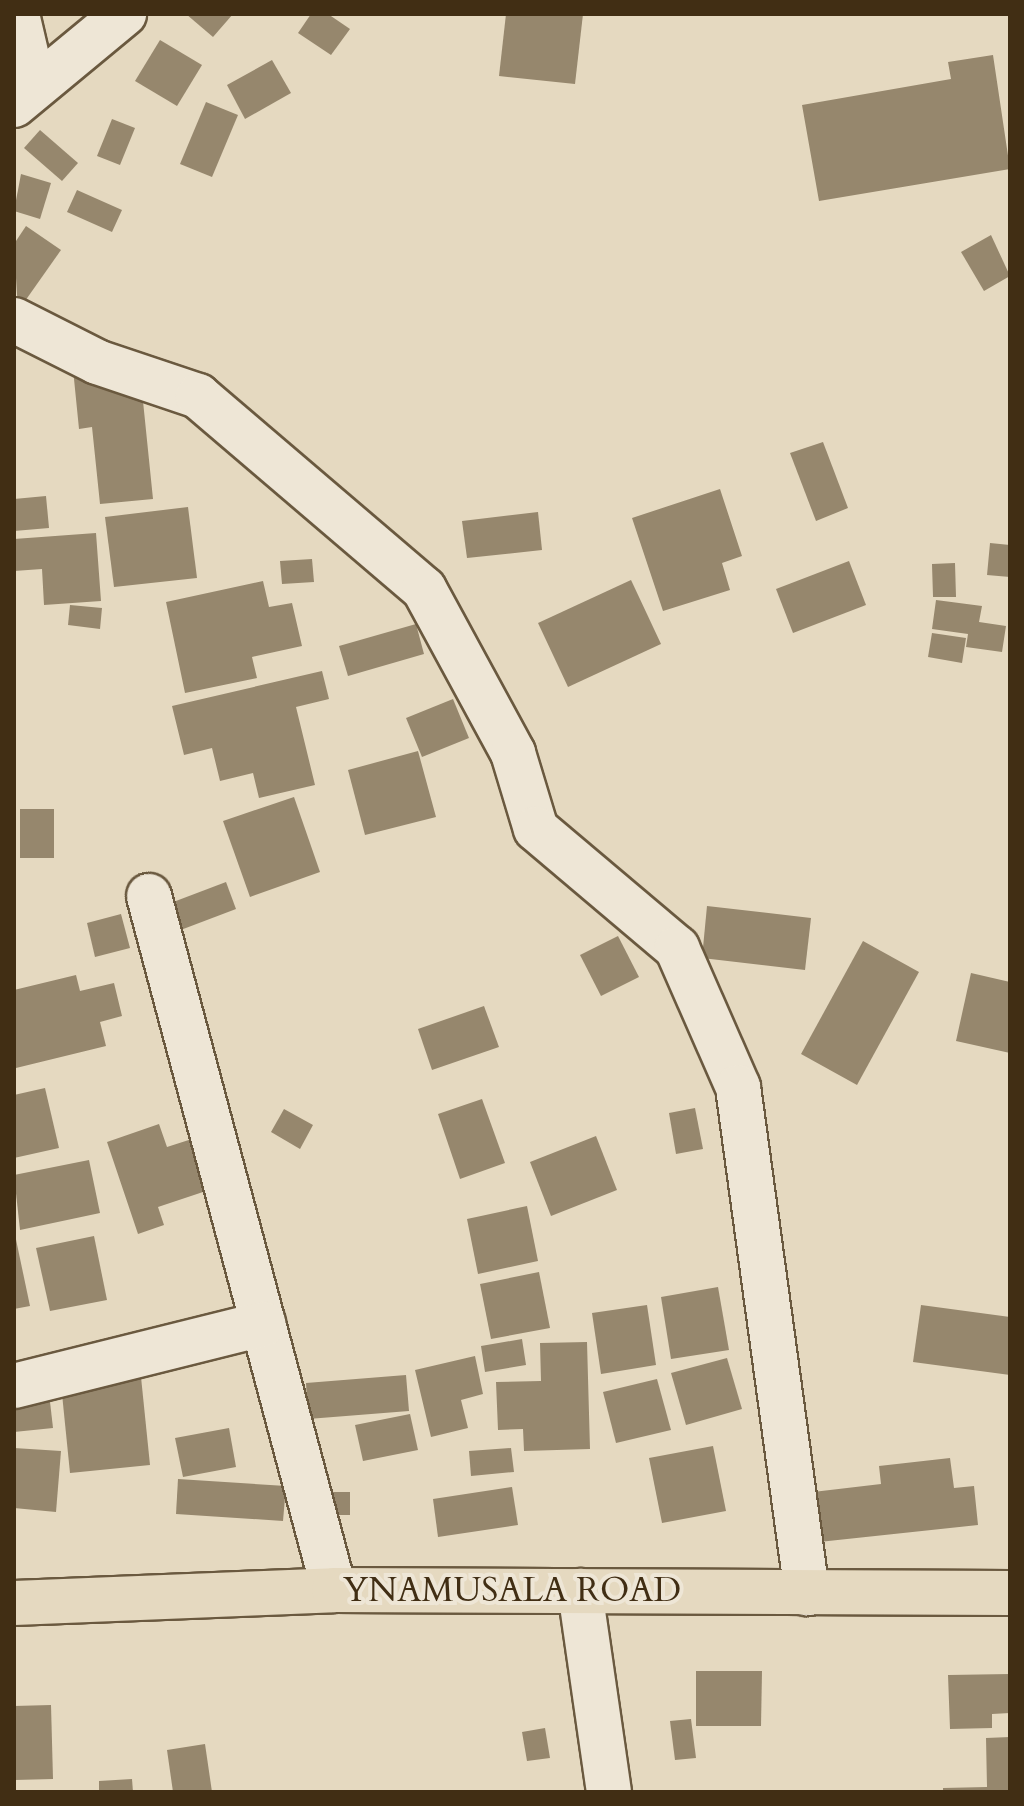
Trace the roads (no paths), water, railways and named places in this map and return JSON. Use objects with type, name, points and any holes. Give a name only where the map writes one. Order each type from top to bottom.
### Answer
[{"type":"main road","name":"YNAMUSALA ROAD","points":[[14,1603],[334,1590],[1010,1593]]},
{"type":"street","points":[[17,14],[24,96]]},
{"type":"street","points":[[24,96],[124,14]]},
{"type":"street","points":[[14,320],[97,362],[198,396],[424,589],[513,753],[536,829],[677,948],[738,1087],[807,1593]]},
{"type":"street","points":[[149,896],[334,1590]]},
{"type":"street","points":[[14,1386],[263,1324]]},
{"type":"street","points":[[580,1591],[609,1792]]}]
